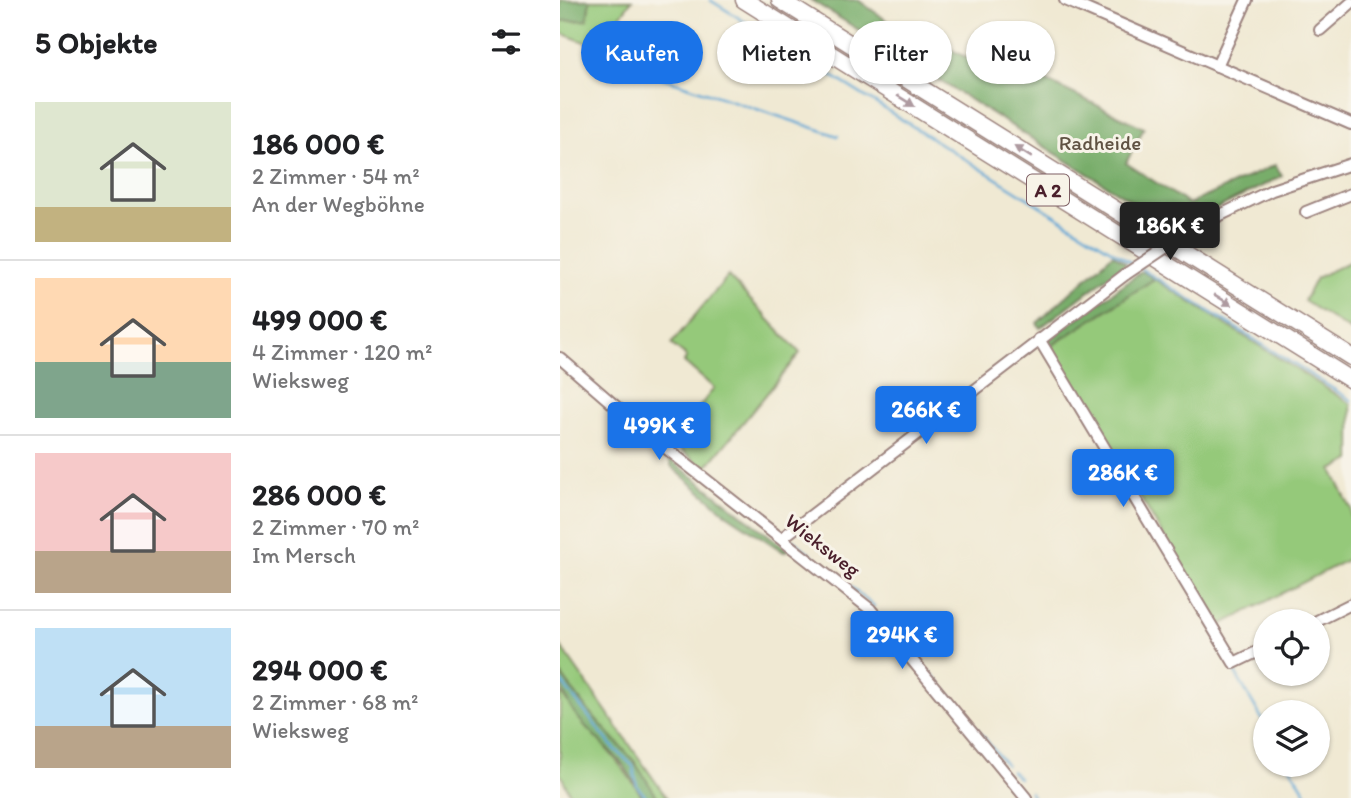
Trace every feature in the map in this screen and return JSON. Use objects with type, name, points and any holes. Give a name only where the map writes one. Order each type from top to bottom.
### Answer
[{"type":"highway","name":"A 2","points":[[744,0],[1351,380]]},
{"type":"highway","name":"A 2","points":[[780,0],[1351,357]]},
{"type":"street","points":[[1066,0],[1351,124]]},
{"type":"street","points":[[1217,66],[1247,0]]},
{"type":"street","points":[[1320,30],[1351,3]]},
{"type":"street","points":[[782,538],[1039,339],[1126,274],[1198,226],[1272,190],[1351,164]]},
{"type":"street","points":[[1327,203],[1351,187]]},
{"type":"street","points":[[1306,212],[1351,194]]},
{"type":"street","points":[[1039,339],[1234,663],[1253,654]]},
{"type":"street","name":"Wieksweg","points":[[560,358],[643,430],[870,609],[1026,798]]},
{"type":"street","points":[[1330,615],[1351,604]]},
{"type":"green space","points":[[560,0],[590,0],[587,20],[560,21]]},
{"type":"green space","points":[[590,0],[632,0],[617,21],[581,21],[581,41],[560,33],[560,21],[587,20]]},
{"type":"green space","name":"Radheide","points":[[811,0],[858,0],[888,21],[849,21],[849,24]]},
{"type":"green space","name":"Radheide","points":[[952,50],[966,57],[966,84],[1053,84],[1144,128],[1126,163],[1189,204],[1275,165],[1282,176],[1176,229],[945,84],[952,84]]},
{"type":"green space","points":[[1113,254],[1126,263],[1040,328],[1037,323]]},
{"type":"green space","points":[[1351,261],[1351,331],[1304,301],[1316,278]]},
{"type":"green space","points":[[1142,271],[1154,279],[1051,346],[1048,340]]},
{"type":"green space","points":[[728,276],[800,353],[705,469],[672,442],[714,388],[684,362],[687,357],[671,344]]},
{"type":"green space","points":[[1154,279],[1351,404],[1351,460],[1332,470],[1351,509],[1351,558],[1217,627],[1051,346]]},
{"type":"green space","points":[[667,457],[788,550],[784,552],[729,516],[672,467]]},
{"type":"green space","points":[[560,645],[667,798],[658,798],[654,794],[634,761],[585,707],[560,673]]},
{"type":"green space","points":[[560,673],[585,707],[634,761],[658,798],[643,798],[623,765],[582,723],[566,700]]},
{"type":"green space","points":[[560,692],[624,770],[643,798],[572,798],[560,773]]},
{"type":"waterway","points":[[710,0],[1135,265]]},
{"type":"waterway","points":[[681,84],[838,136]]},
{"type":"waterway","points":[[1140,268],[1351,400]]},
{"type":"waterway","points":[[793,540],[874,606]]},
{"type":"waterway","points":[[862,609],[880,630]]},
{"type":"waterway","points":[[894,630],[910,648]]},
{"type":"waterway","points":[[913,652],[922,663]]},
{"type":"waterway","points":[[929,671],[952,698]]},
{"type":"waterway","points":[[1234,671],[1253,703]]},
{"type":"waterway","points":[[560,680],[611,745],[633,766],[637,786],[647,798]]},
{"type":"waterway","points":[[956,703],[1006,765]]},
{"type":"waterway","points":[[1011,771],[1019,778]]},
{"type":"waterway","points":[[1296,777],[1309,798]]},
{"type":"waterway","points":[[1030,792],[1033,798]]}]
